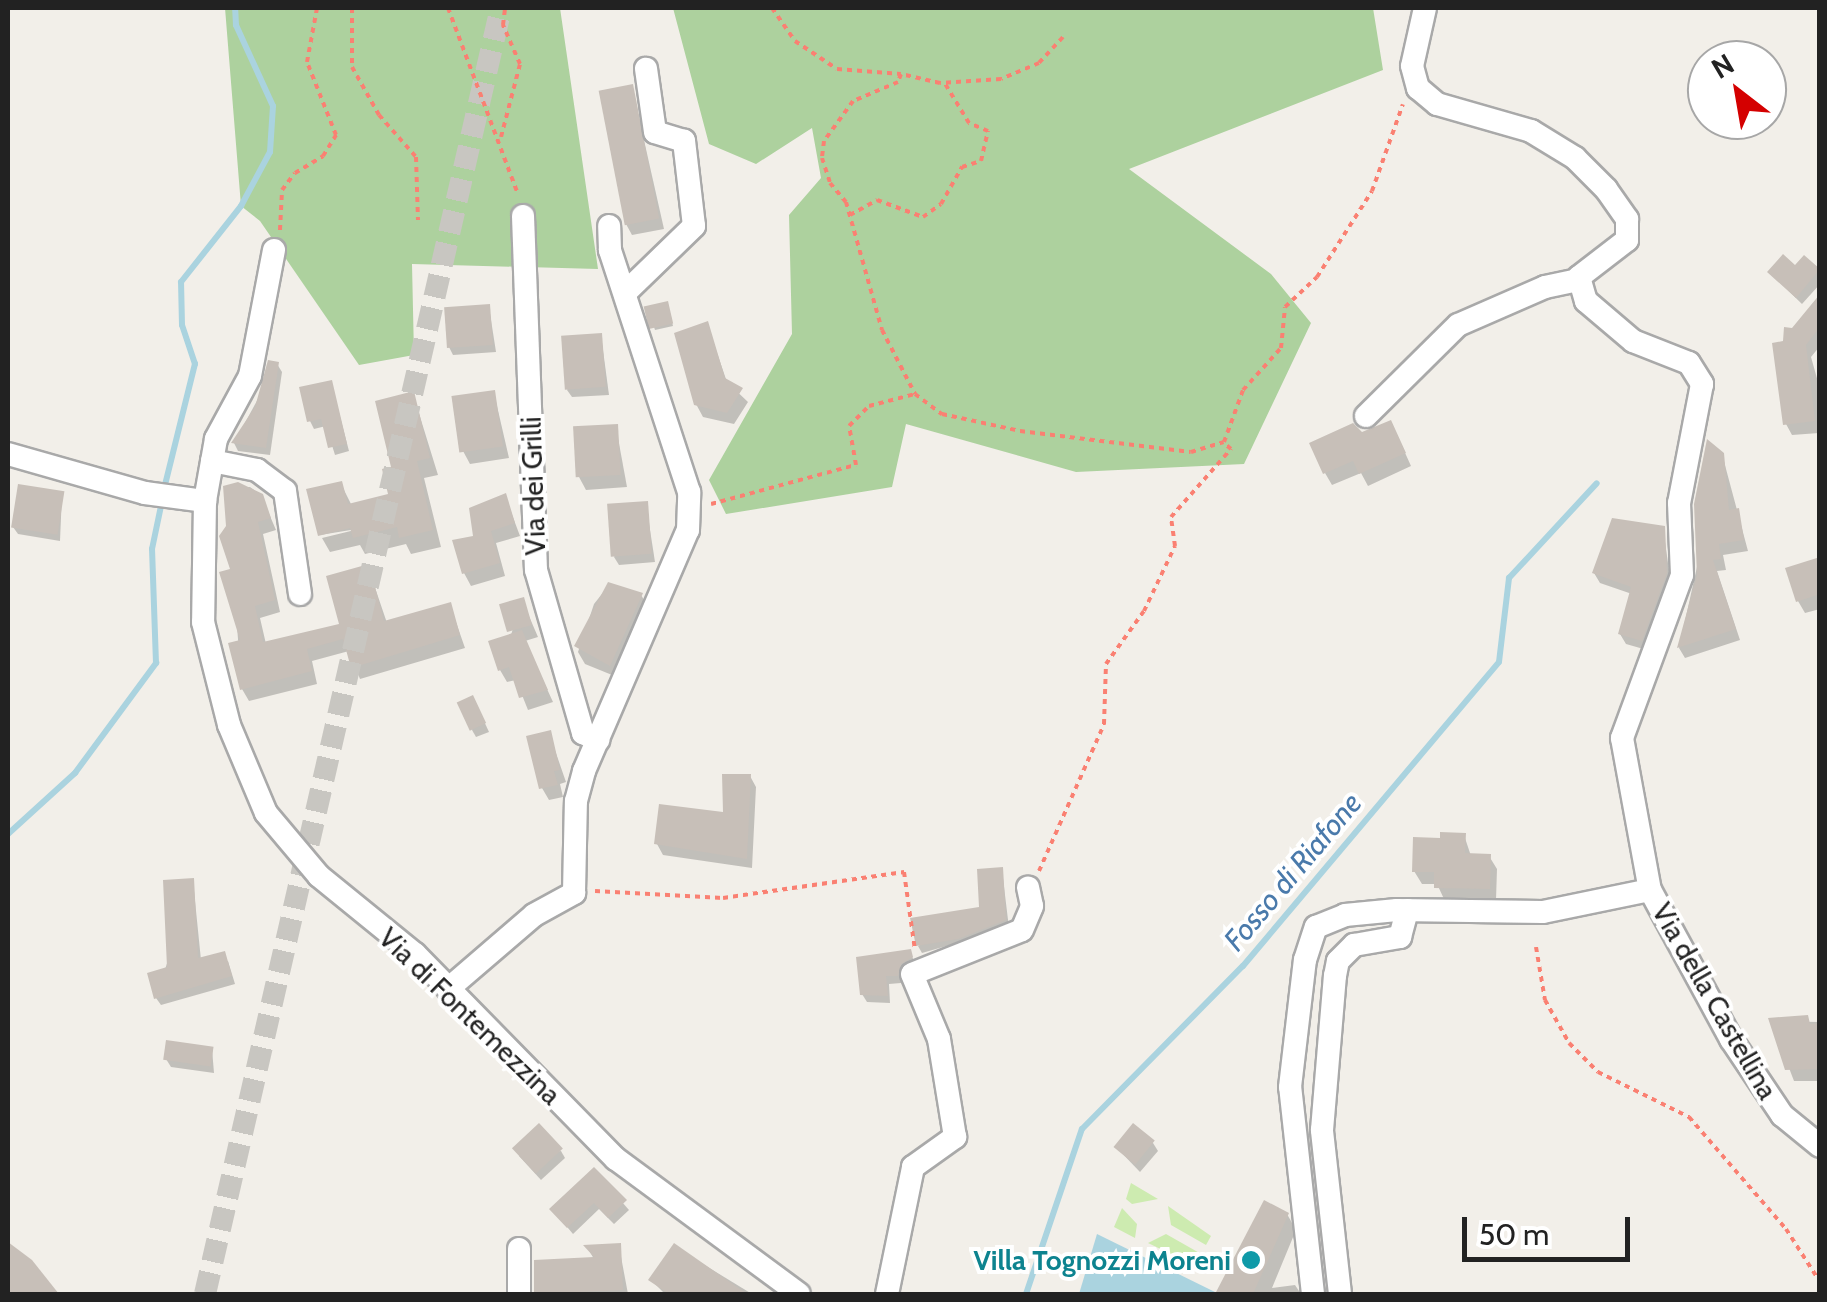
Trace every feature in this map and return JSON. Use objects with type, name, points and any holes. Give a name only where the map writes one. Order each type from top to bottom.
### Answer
[{"type":"street","points":[[1366,416],[1458,325],[1544,287],[1579,280],[1627,240],[1627,219],[1575,158],[1531,131],[1437,104],[1416,84],[1412,66],[1424,8]]},
{"type":"street","points":[[628,290],[694,226],[684,141],[656,132],[646,68]]},
{"type":"street","name":"Via dei Grilli","points":[[524,216],[536,570],[583,733],[598,740]]},
{"type":"street","points":[[448,988],[575,889],[576,800],[688,530],[689,504],[628,290],[610,250],[609,226]]},
{"type":"street","name":"Via di Fontemezzina","points":[[277,242],[250,376],[216,438],[205,500],[203,622],[228,725],[266,813],[355,911],[415,954],[616,1159],[799,1294]]},
{"type":"street","points":[[1579,280],[1586,300],[1612,328],[1689,363],[1702,384],[1679,503],[1682,575],[1622,738],[1650,890]]},
{"type":"street","points":[[8,454],[145,494],[205,500]]},
{"type":"street","points":[[212,461],[257,470],[285,490],[300,594]]},
{"type":"street","points":[[887,1294],[913,1167],[955,1138],[939,1039],[912,974],[917,968],[1022,930],[1032,906],[1028,887]]},
{"type":"street","name":"Via della Castellina","points":[[1313,1294],[1290,1087],[1305,960],[1316,928],[1345,914],[1407,910],[1502,916],[1650,890],[1732,1040],[1782,1114],[1820,1146]]},
{"type":"street","points":[[1358,1294],[1339,1283],[1322,1130],[1335,976],[1338,962],[1354,945],[1400,937],[1407,910]]},
{"type":"street","points":[[519,1249],[519,1294]]},
{"type":"path","points":[[277,242],[282,190],[294,173],[323,156],[336,136],[307,62],[317,8]]},
{"type":"path","points":[[352,8],[352,67],[379,115],[416,157],[418,220]]},
{"type":"path","points":[[448,8],[502,137],[524,216]]},
{"type":"path","points":[[502,137],[520,64],[503,24],[505,8]]},
{"type":"path","points":[[772,8],[795,41],[837,68],[944,82],[1001,79],[1039,63],[1063,38]]},
{"type":"path","points":[[901,74],[898,82],[853,100],[824,141],[830,183],[841,191],[850,216],[882,330],[916,394],[942,414],[1020,431],[1191,452],[1224,442]]},
{"type":"path","points":[[850,216],[877,200],[923,216],[942,204],[962,168],[981,161],[988,130],[969,123],[944,82]]},
{"type":"path","points":[[1224,442],[1242,390],[1281,348],[1285,307],[1318,277],[1372,191],[1393,118],[1416,84]]},
{"type":"path","points":[[689,504],[732,502],[772,484],[839,473],[856,464],[848,438],[859,415],[869,406],[916,394]]},
{"type":"path","points":[[1028,887],[1050,855],[1104,724],[1106,664],[1144,611],[1175,546],[1171,517],[1231,449],[1224,442]]},
{"type":"path","points":[[575,889],[723,898],[904,872],[917,968]]},
{"type":"path","points":[[1536,947],[1553,1023],[1569,1043],[1598,1072],[1689,1117],[1786,1229],[1820,1282]]},
{"type":"green space","points":[[225,8],[560,8],[598,269],[412,264],[414,355],[359,365],[260,221],[241,206]]},
{"type":"green space","points":[[673,8],[1373,8],[1383,70],[1129,169],[1271,274],[1311,323],[1244,464],[1076,472],[906,424],[892,487],[726,514],[709,480],[792,334],[789,215],[821,178],[812,128],[756,164],[709,144]]},
{"type":"green space","points":[[1131,1183],[1158,1199],[1132,1204],[1126,1199]]},
{"type":"green space","points":[[1168,1206],[1211,1236],[1206,1245],[1171,1225]]},
{"type":"green space","points":[[1122,1208],[1137,1224],[1135,1238],[1114,1227]]},
{"type":"green space","points":[[1166,1234],[1203,1255],[1196,1266],[1148,1243]]},
{"type":"water","points":[[1097,1234],[1215,1292],[1214,1294],[1079,1294]]},
{"type":"building","points":[[633,84],[659,218],[625,225],[599,91]]},
{"type":"building","points":[[1783,254],[1795,265],[1804,255],[1820,269],[1796,298],[1767,272]]},
{"type":"building","points":[[1820,294],[1820,327],[1806,345],[1815,421],[1783,425],[1772,343],[1783,341],[1784,327],[1792,328]]},
{"type":"building","points":[[668,301],[673,323],[649,329],[644,307]]},
{"type":"building","points":[[490,304],[493,345],[447,348],[444,307]]},
{"type":"building","points":[[708,321],[725,378],[743,388],[727,413],[694,405],[674,333]]},
{"type":"building","points":[[602,333],[606,387],[565,390],[561,336]]},
{"type":"building","points":[[268,360],[279,362],[266,448],[231,443],[255,407]]},
{"type":"building","points":[[332,380],[347,444],[328,448],[321,419],[307,422],[299,387]]},
{"type":"building","points":[[495,390],[503,446],[459,453],[451,396]]},
{"type":"building","points":[[414,391],[430,458],[417,461],[433,530],[399,538],[397,527],[353,538],[350,528],[318,536],[306,489],[342,481],[348,504],[388,494],[382,469],[391,467],[375,401]]},
{"type":"building","points":[[1391,420],[1406,453],[1359,474],[1353,461],[1323,474],[1309,443],[1353,423],[1362,432]]},
{"type":"building","points":[[618,424],[621,475],[576,477],[573,426]]},
{"type":"building","points":[[1707,439],[1724,453],[1729,510],[1739,508],[1744,540],[1719,544],[1721,559],[1713,560],[1736,629],[1677,648],[1697,575],[1694,504]]},
{"type":"building","points":[[238,482],[263,494],[271,518],[258,522],[275,600],[255,606],[263,642],[339,624],[326,576],[369,564],[384,621],[451,602],[460,635],[351,668],[343,639],[307,649],[312,671],[240,690],[228,643],[240,640],[219,572],[230,569],[219,536],[226,526],[223,486]]},
{"type":"building","points":[[18,484],[64,491],[58,535],[11,527]]},
{"type":"building","points":[[506,493],[515,523],[491,531],[500,563],[462,574],[452,540],[473,536],[469,508]]},
{"type":"building","points":[[648,501],[652,554],[611,557],[607,504]]},
{"type":"building","points":[[1612,518],[1665,526],[1667,573],[1642,641],[1618,634],[1631,587],[1592,573]]},
{"type":"building","points":[[1820,557],[1820,594],[1796,602],[1785,568]]},
{"type":"building","points":[[608,582],[643,593],[610,666],[574,646]]},
{"type":"building","points":[[524,597],[532,625],[507,632],[499,604]]},
{"type":"building","points":[[522,630],[548,690],[519,698],[509,667],[498,671],[488,641]]},
{"type":"building","points":[[473,695],[486,723],[470,731],[457,703]]},
{"type":"building","points":[[551,730],[560,770],[554,771],[558,785],[539,789],[526,736]]},
{"type":"building","points":[[722,774],[751,774],[747,859],[654,844],[659,804],[723,812]]},
{"type":"building","points":[[1440,832],[1466,833],[1465,853],[1491,854],[1490,889],[1434,888],[1434,872],[1412,872],[1413,837],[1440,838]]},
{"type":"building","points":[[1003,867],[1006,920],[958,939],[916,946],[910,918],[979,907],[977,869]]},
{"type":"building","points":[[194,878],[198,958],[225,951],[232,976],[154,999],[147,973],[167,967],[163,880]]},
{"type":"building","points":[[911,949],[913,957],[901,964],[898,976],[886,976],[888,996],[860,995],[856,957]]},
{"type":"building","points":[[1808,1015],[1810,1024],[1820,1023],[1820,1069],[1785,1070],[1768,1018]]},
{"type":"building","points":[[166,1040],[214,1047],[211,1066],[163,1060]]},
{"type":"building","points":[[539,1123],[563,1149],[536,1174],[512,1148]]},
{"type":"building","points":[[1133,1123],[1155,1141],[1135,1165],[1113,1147]]},
{"type":"building","points":[[594,1167],[627,1200],[608,1218],[594,1203],[567,1228],[549,1209]]},
{"type":"building","name":"Villa Tognozzi Moreni","points":[[1264,1200],[1289,1213],[1253,1294],[1215,1294]]},
{"type":"building","points":[[8,1242],[32,1260],[59,1294],[8,1294]]},
{"type":"building","points":[[621,1243],[623,1290],[534,1294],[534,1260],[594,1257],[583,1245]]},
{"type":"building","points":[[674,1243],[747,1294],[669,1294],[648,1280]]},
{"type":"waterway","points":[[164,489],[195,364],[182,325],[181,282],[241,206],[270,152],[273,106],[236,25],[235,8]]},
{"type":"waterway","name":"Fosso di Riafone","points":[[1026,1294],[1082,1129],[1243,966],[1499,662],[1509,578],[1597,483]]},
{"type":"waterway","points":[[8,834],[75,773],[156,663],[152,549],[162,501]]},
{"type":"tunnel","points":[[205,1294],[501,8]]},
{"type":"place","name":"Villa Tognozzi Moreni","points":[[1251,1260]]}]
